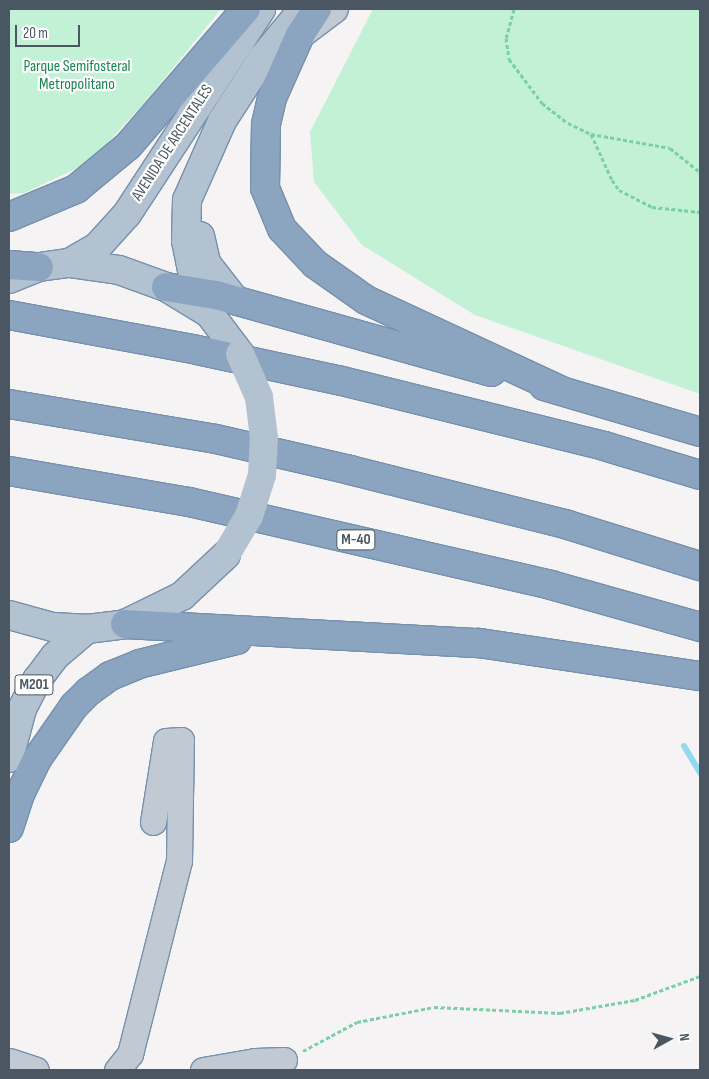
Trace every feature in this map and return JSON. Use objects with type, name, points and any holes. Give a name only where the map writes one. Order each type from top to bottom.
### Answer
[{"type":"highway","points":[[9,218],[76,189],[128,146],[246,9]]},
{"type":"highway","points":[[317,9],[301,22],[272,98],[263,149],[265,188],[282,229],[315,264],[366,300],[562,391]]},
{"type":"highway","points":[[9,265],[39,267]]},
{"type":"highway","points":[[166,287],[202,301],[234,300],[562,391],[700,432]]},
{"type":"highway","points":[[9,315],[198,350],[342,381],[604,446],[700,475]]},
{"type":"highway","points":[[9,404],[216,439],[350,470],[565,524],[700,566]]},
{"type":"highway","name":"M-40","points":[[9,471],[189,502],[551,585],[700,627]]},
{"type":"highway","points":[[125,624],[479,643],[700,676]]},
{"type":"highway","points":[[9,828],[20,794],[37,758],[88,692],[110,676],[139,664],[269,633]]},
{"type":"main road","name":"AVENIDA DE ARCENTALES","points":[[70,263],[98,246],[127,214],[260,9]]},
{"type":"main road","name":"AVENIDA DE ARCENTALES","points":[[202,301],[186,241],[187,200],[222,121],[246,84],[301,22]]},
{"type":"main road","points":[[199,172],[200,239],[206,263],[234,300]]},
{"type":"main road","points":[[9,279],[39,267],[70,263],[119,270],[166,287]]},
{"type":"main road","points":[[9,614],[53,627],[87,629],[125,624],[182,596],[226,555],[249,516],[262,475],[264,438],[259,397],[240,354],[202,301]]},
{"type":"main road","name":"M201","points":[[9,758],[22,709],[37,680],[56,656],[87,629]]},
{"type":"street","points":[[301,22],[335,9]]},
{"type":"street","points":[[117,1070],[130,1054],[179,861],[181,740],[166,740],[153,822]]},
{"type":"street","points":[[203,1070],[255,1061],[284,1060]]},
{"type":"street","points":[[9,1061],[36,1070]]},
{"type":"path","points":[[514,9],[506,38],[509,59],[542,103],[568,123],[591,134],[670,148],[700,172]]},
{"type":"path","points":[[591,134],[612,180],[620,190],[652,207],[700,212]]},
{"type":"path","points":[[284,1060],[357,1022],[434,1007],[560,1013],[635,1000],[700,976]]},
{"type":"green space","name":"Parque Semifosteral Metropolitano","points":[[9,9],[221,9],[147,100],[90,162],[24,193],[9,194]]},
{"type":"green space","points":[[373,9],[700,9],[700,394],[475,315],[362,245],[314,182],[310,132]]},
{"type":"waterway","points":[[684,746],[700,773]]}]
